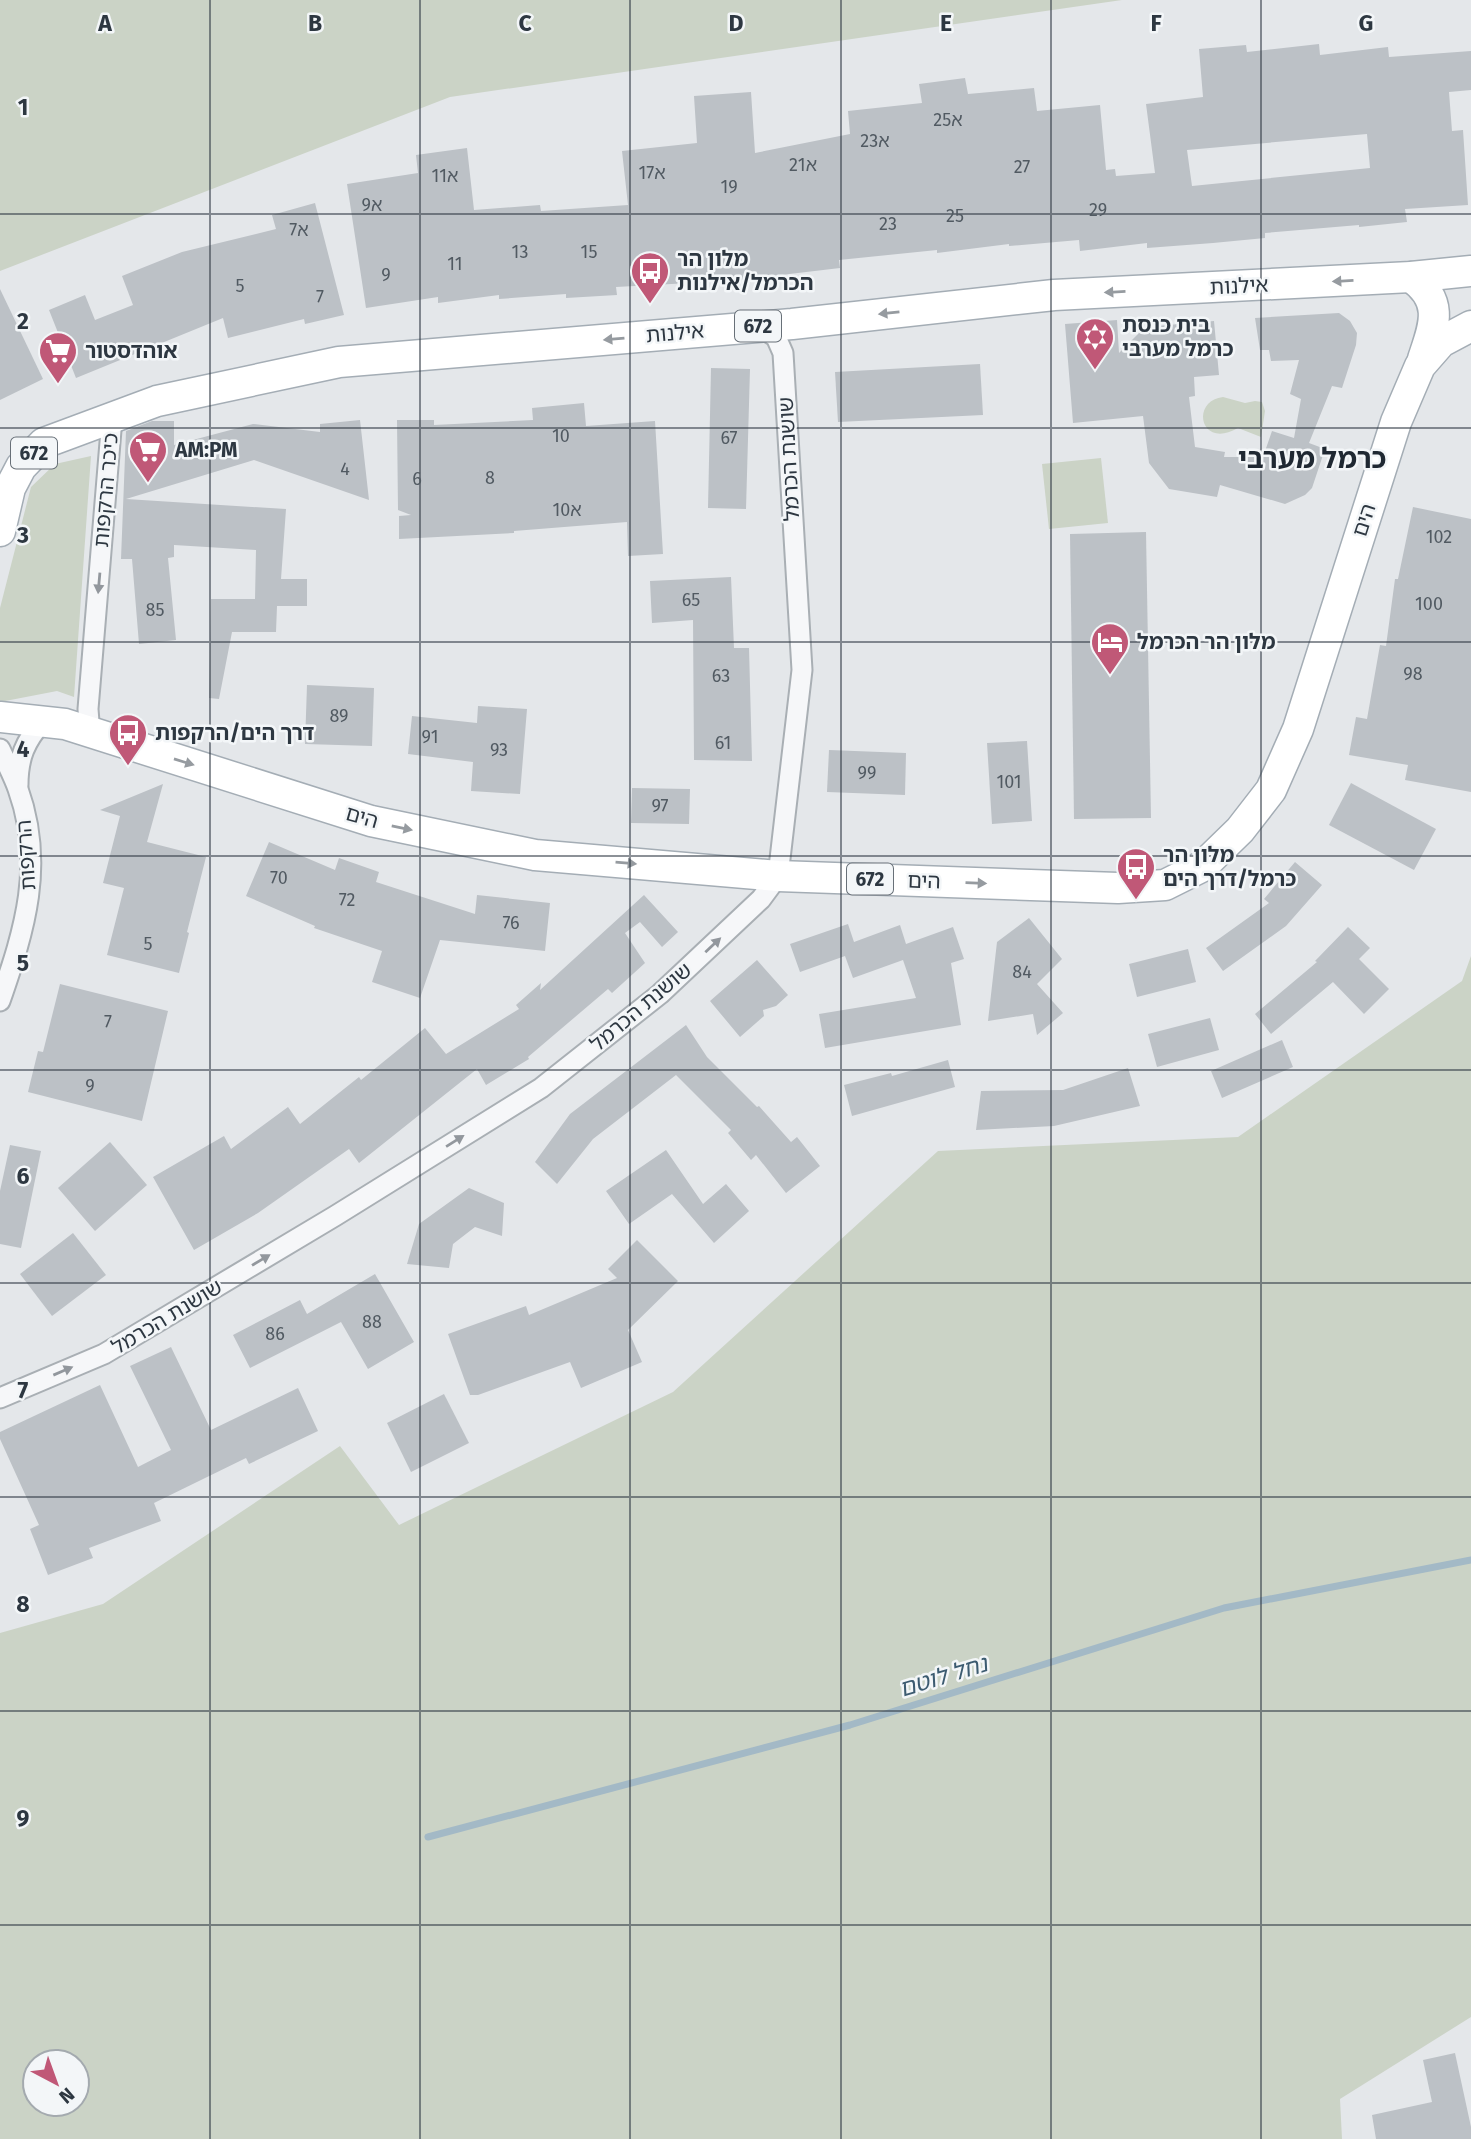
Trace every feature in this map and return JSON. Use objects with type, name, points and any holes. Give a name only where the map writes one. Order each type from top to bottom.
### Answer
[{"type":"main road","name":"672","points":[[1411,277],[1471,271]]},
{"type":"main road","name":"אילנות","points":[[112,418],[157,401],[339,362],[759,326],[1054,295],[1411,277]]},
{"type":"main road","points":[[1411,277],[1427,292],[1435,313],[1433,331],[1420,366]]},
{"type":"main road","name":"הים","points":[[0,717],[65,724],[371,821],[535,855],[778,876],[1118,888],[1165,885],[1203,866],[1240,830],[1270,790],[1298,729],[1392,435],[1420,366],[1441,342],[1471,326]]},
{"type":"main road","name":"כיכר הרקפות","points":[[0,531],[10,488],[21,467],[44,443],[112,418]]},
{"type":"street","name":"שושנת הכרמל","points":[[0,1398],[104,1354],[335,1216],[541,1088],[660,995],[745,915],[778,876],[802,670],[783,353],[776,337],[759,326]]},
{"type":"street","name":"כיכר הרקפות","points":[[94,734],[88,709],[112,418]]},
{"type":"street","name":"הרקפות","points":[[18,789],[21,752],[30,735],[43,721]]},
{"type":"street","name":"הרקפות","points":[[0,749],[18,789],[29,833],[32,873],[25,921],[0,1001]]},
{"type":"shaded area","points":[[0,0],[1122,0],[450,97],[0,271]]},
{"type":"shaded area","points":[[1223,397],[1245,403],[1262,402],[1265,411],[1261,437],[1238,428],[1225,433],[1215,433],[1208,429],[1203,414],[1206,407],[1213,400]]},
{"type":"shaded area","points":[[91,456],[74,697],[57,691],[0,702],[0,608],[31,487],[55,464]]},
{"type":"shaded area","points":[[1101,458],[1108,523],[1049,529],[1042,464]]},
{"type":"shaded area","points":[[1471,956],[1471,2017],[1340,2099],[1342,2139],[0,2139],[0,1633],[103,1604],[340,1446],[399,1525],[673,1392],[938,1151],[1238,1137],[1462,981]]},
{"type":"building","points":[[1319,44],[1320,55],[1388,47],[1389,57],[1471,51],[1471,90],[1449,92],[1452,131],[1463,130],[1468,205],[1405,209],[1407,222],[1265,233],[1265,238],[1213,243],[1147,248],[1147,243],[1080,251],[1079,240],[1009,244],[937,253],[937,250],[839,260],[840,268],[764,279],[616,287],[617,295],[566,298],[566,294],[499,299],[499,295],[438,303],[438,297],[366,308],[347,184],[418,173],[416,155],[467,148],[474,210],[540,205],[541,211],[628,205],[622,151],[697,143],[694,96],[751,92],[755,153],[850,134],[848,111],[922,103],[919,84],[965,78],[968,94],[1034,88],[1037,111],[1100,105],[1106,170],[1115,169],[1116,176],[1155,173],[1146,104],[1203,97],[1199,49],[1246,45],[1247,52]],"holes":[[[1367,134],[1370,168],[1192,186],[1187,150]]]},
{"type":"building","points":[[315,203],[344,315],[305,324],[304,319],[228,338],[223,318],[76,378],[49,310],[85,295],[95,320],[133,305],[122,276],[182,252],[276,229],[272,215]]},
{"type":"building","points":[[0,289],[43,379],[0,400]]},
{"type":"building","points":[[1339,313],[1350,321],[1357,333],[1356,345],[1342,388],[1332,386],[1309,443],[1325,449],[1312,488],[1305,495],[1285,504],[1220,485],[1217,497],[1169,489],[1149,463],[1143,416],[1073,423],[1065,324],[1117,320],[1119,353],[1145,327],[1214,321],[1219,375],[1194,377],[1195,396],[1189,397],[1195,447],[1225,452],[1224,457],[1263,457],[1272,431],[1294,438],[1301,399],[1290,394],[1299,360],[1271,361],[1269,350],[1260,350],[1255,318]]},
{"type":"building","points":[[980,364],[983,415],[838,422],[835,372]]},
{"type":"building","points":[[711,368],[750,369],[746,509],[708,508]]},
{"type":"building","points":[[584,403],[586,426],[655,421],[663,554],[628,556],[627,522],[514,533],[399,539],[399,516],[411,515],[398,510],[397,420],[434,420],[434,425],[533,420],[532,408]]},
{"type":"building","points":[[360,420],[369,500],[254,460],[126,499],[286,509],[281,579],[307,579],[307,606],[277,606],[276,632],[232,632],[219,699],[209,698],[211,599],[255,599],[256,550],[174,545],[174,557],[168,558],[176,640],[139,644],[132,559],[121,559],[126,431],[152,421],[174,421],[174,445],[253,424],[320,432],[320,424]]},
{"type":"building","points":[[1413,507],[1471,519],[1471,792],[1405,780],[1408,765],[1349,755],[1356,717],[1367,719],[1380,645],[1386,646],[1395,579],[1398,579]]},
{"type":"building","name":"מלון הר הכרמל","points":[[1146,532],[1151,818],[1074,819],[1070,534]]},
{"type":"building","points":[[731,577],[734,648],[749,648],[752,761],[694,760],[693,620],[652,623],[650,581]]},
{"type":"building","points":[[307,685],[374,688],[372,746],[305,744]]},
{"type":"building","points":[[478,706],[527,709],[520,794],[471,791],[473,762],[408,754],[412,716],[477,723]]},
{"type":"building","points":[[1027,741],[1032,821],[992,824],[987,743]]},
{"type":"building","points":[[829,750],[906,753],[905,795],[827,792]]},
{"type":"building","points":[[1351,783],[1436,829],[1414,870],[1329,825]]},
{"type":"building","points":[[163,784],[147,842],[206,857],[179,973],[107,955],[124,888],[103,883],[120,816],[100,810]]},
{"type":"building","points":[[632,788],[690,789],[689,824],[631,823]]},
{"type":"building","points":[[269,842],[335,870],[339,858],[379,872],[376,882],[475,914],[477,895],[550,903],[545,951],[440,940],[420,998],[372,982],[382,951],[314,928],[315,926],[246,896]]},
{"type":"building","points":[[1295,862],[1322,885],[1286,926],[1223,971],[1206,948],[1269,903],[1264,899]]},
{"type":"building","points":[[644,895],[678,932],[662,947],[640,922],[625,933],[645,963],[612,993],[608,989],[528,1057],[529,1059],[486,1085],[477,1069],[359,1163],[349,1149],[258,1213],[194,1250],[153,1177],[224,1136],[231,1149],[288,1107],[300,1124],[359,1077],[361,1080],[425,1028],[446,1054],[519,1009],[516,1005],[541,983],[540,990]]},
{"type":"building","points":[[1029,918],[1062,959],[1037,984],[1063,1013],[1037,1035],[1033,1014],[988,1021],[997,942]]},
{"type":"building","points":[[848,924],[854,942],[900,925],[906,944],[953,927],[964,959],[951,963],[961,1025],[825,1048],[819,1014],[916,998],[903,960],[853,978],[845,956],[800,972],[790,944]]},
{"type":"building","points":[[1348,927],[1370,948],[1359,959],[1389,989],[1364,1014],[1333,982],[1271,1034],[1255,1014],[1317,962],[1315,961]]},
{"type":"building","points":[[1188,949],[1196,982],[1137,997],[1129,964]]},
{"type":"building","points":[[757,960],[788,995],[776,1006],[763,1010],[764,1016],[740,1037],[710,1001]]},
{"type":"building","points":[[60,984],[168,1011],[142,1121],[28,1092],[38,1051],[43,1052]]},
{"type":"building","points":[[1210,1018],[1219,1050],[1157,1067],[1148,1034]]},
{"type":"building","points":[[686,1025],[707,1057],[759,1106],[791,1142],[797,1137],[820,1166],[786,1193],[756,1155],[751,1160],[728,1133],[731,1130],[676,1075],[593,1139],[557,1184],[535,1162],[570,1114]]},
{"type":"building","points":[[1282,1040],[1293,1067],[1222,1098],[1211,1071]]},
{"type":"building","points":[[948,1060],[955,1087],[852,1116],[844,1085],[891,1073],[892,1076]]},
{"type":"building","points":[[1128,1068],[1140,1106],[1054,1126],[976,1130],[981,1091],[1063,1090]]},
{"type":"building","points":[[110,1142],[147,1185],[95,1231],[58,1188]]},
{"type":"building","points":[[10,1145],[41,1151],[21,1248],[0,1244],[0,1191]]},
{"type":"building","points":[[666,1150],[703,1204],[726,1184],[749,1211],[714,1243],[672,1194],[629,1224],[606,1191]]},
{"type":"building","points":[[469,1188],[504,1203],[502,1236],[475,1227],[453,1244],[449,1268],[407,1264],[419,1224]]},
{"type":"building","points":[[73,1233],[106,1275],[52,1316],[20,1274]]},
{"type":"building","points":[[637,1240],[678,1281],[628,1330],[642,1362],[581,1388],[570,1362],[478,1395],[470,1395],[448,1334],[526,1306],[529,1315],[617,1278],[608,1269]]},
{"type":"building","points":[[375,1274],[414,1342],[368,1369],[341,1322],[250,1368],[233,1335],[300,1300],[307,1314]]},
{"type":"building","points":[[171,1347],[211,1430],[298,1388],[318,1431],[249,1464],[246,1458],[154,1503],[161,1521],[89,1548],[93,1558],[48,1575],[30,1529],[39,1525],[0,1439],[0,1432],[100,1385],[138,1467],[171,1450],[130,1366]]},
{"type":"building","points":[[444,1394],[469,1443],[411,1472],[387,1423]]},
{"type":"building","points":[[1455,2053],[1471,2127],[1471,2139],[1376,2139],[1372,2115],[1432,2102],[1423,2060]]},
{"type":"waterway","name":"נחל לוטם","points":[[428,1837],[850,1725],[1224,1608],[1471,1560]]},
{"type":"place","name":"מלון הר הכרמל/אילנות","points":[[650,305]]},
{"type":"place","name":"בית כנסת כרמל מערבי","points":[[1095,371]]},
{"type":"place","name":"אוהדסטור","points":[[58,385]]},
{"type":"place","name":"AM:PM","points":[[148,484]]},
{"type":"place","name":"מלון הר הכרמל","points":[[1110,676]]},
{"type":"place","name":"דרך הים/הרקפות","points":[[128,767]]},
{"type":"place","name":"מלון הר כרמל/דרך הים","points":[[1136,901]]},
{"type":"district","name":"כרמל מערבי","points":[[1312,458]]}]
